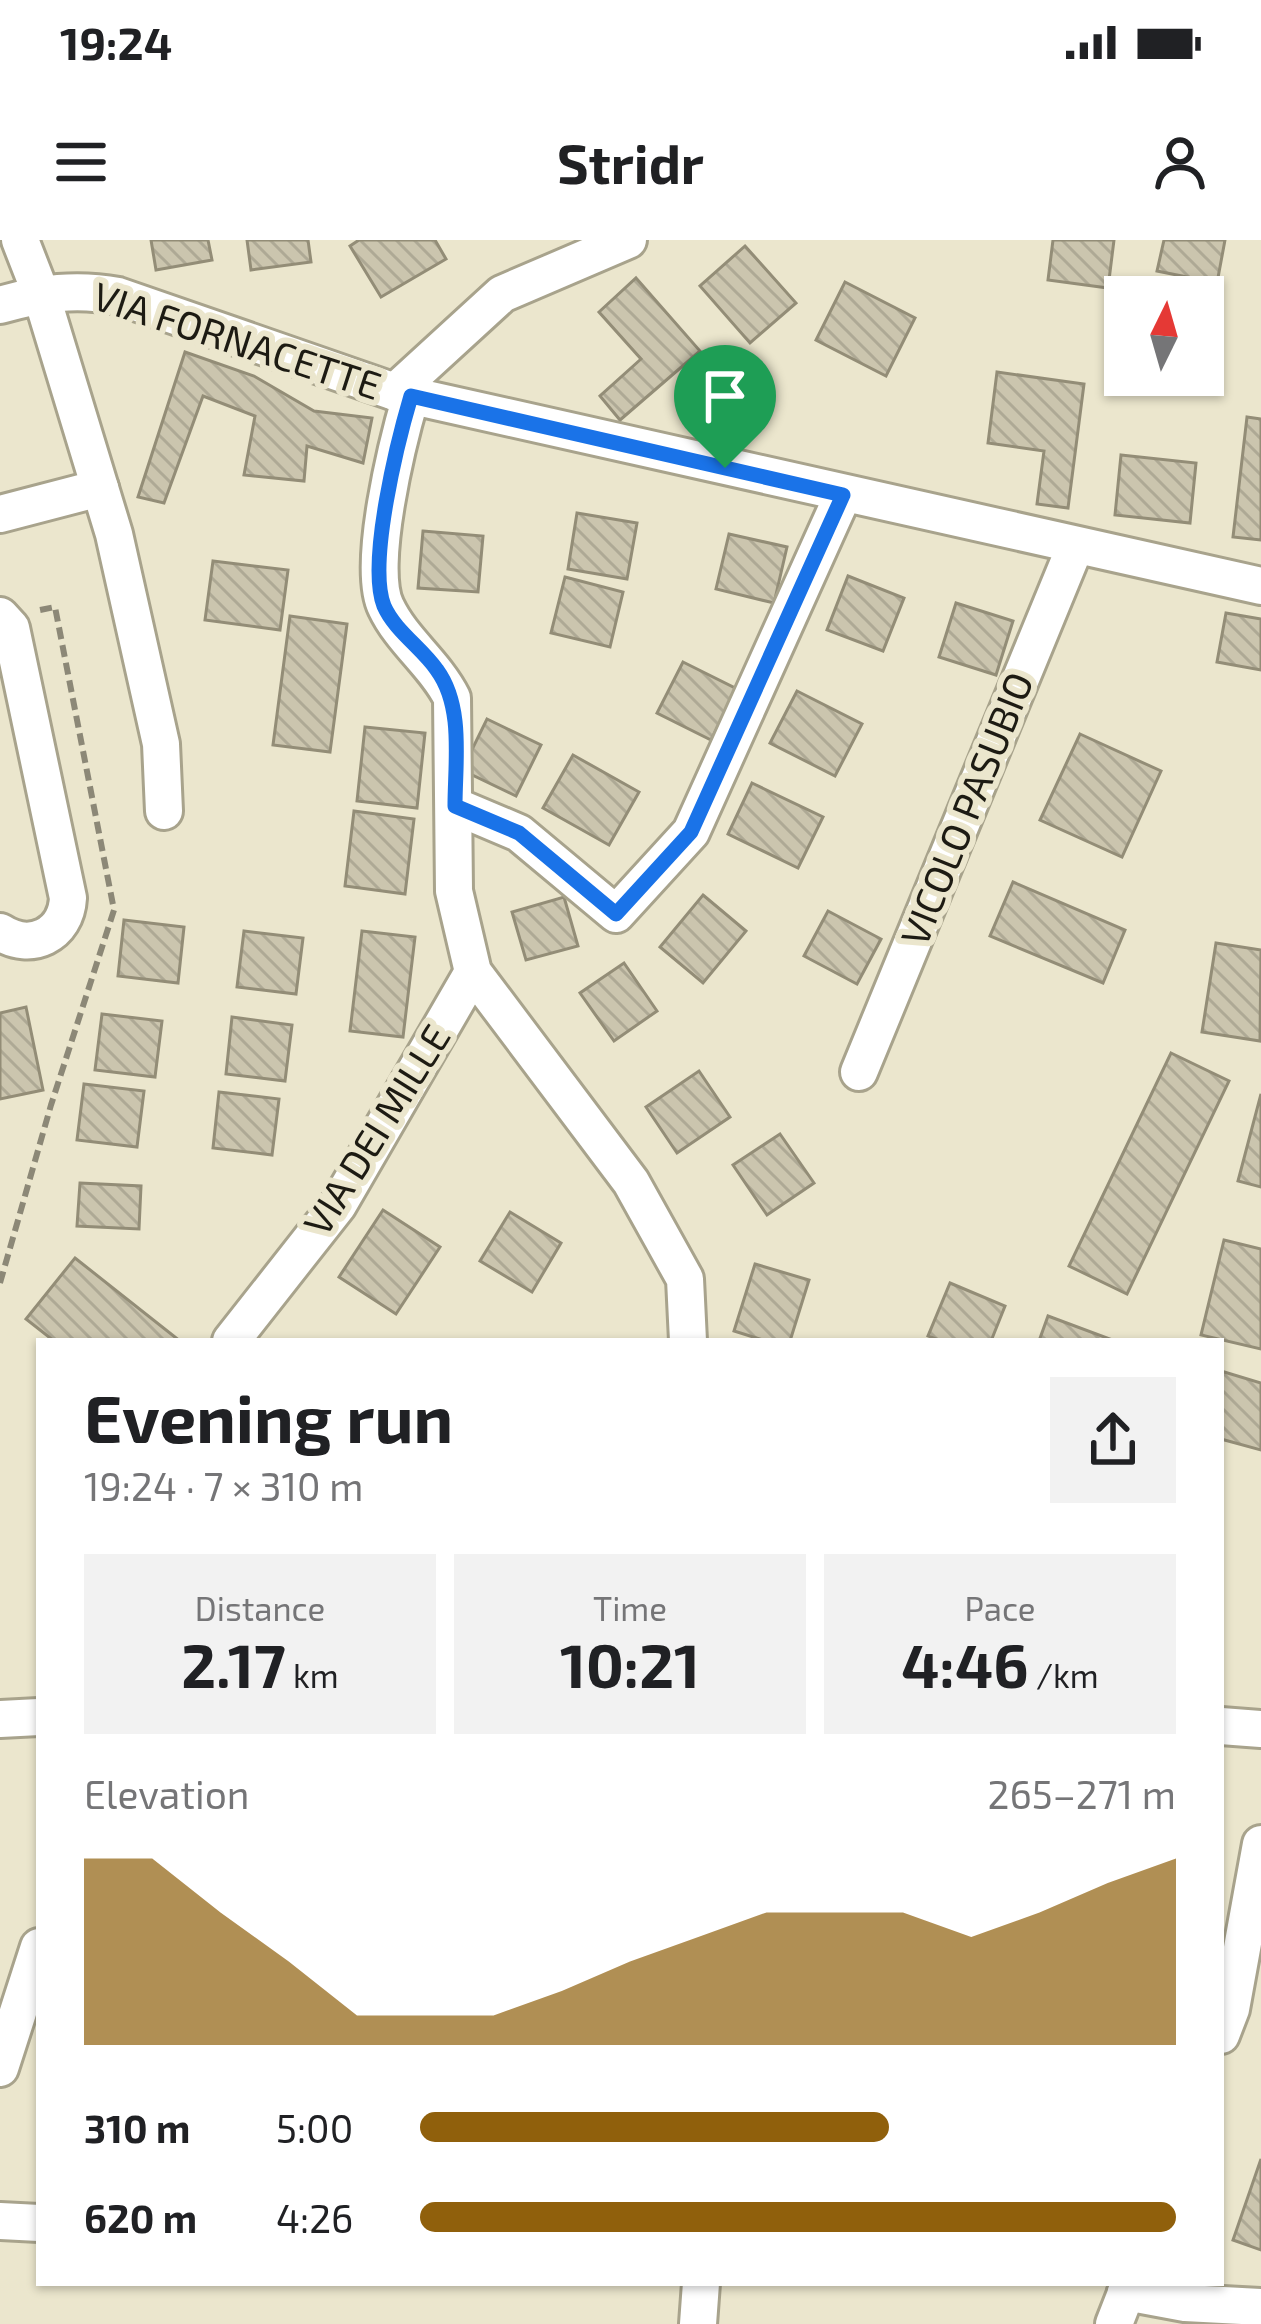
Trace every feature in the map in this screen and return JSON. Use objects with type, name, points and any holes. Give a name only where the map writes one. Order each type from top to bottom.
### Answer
[{"type":"street","name":"VIA FORNACETTE","points":[[20,240],[41,293],[81,289],[118,296],[403,394],[1261,586]]},
{"type":"street","points":[[628,240],[544,255],[403,394],[383,530],[383,604],[438,670],[452,698],[454,891],[473,972],[631,1182],[685,1279],[688,1338]]},
{"type":"street","points":[[0,305],[41,293],[100,488],[161,744],[164,811]]},
{"type":"street","points":[[0,514],[100,488]]},
{"type":"street","points":[[455,806],[519,833],[616,914],[691,832],[843,495]]},
{"type":"street","name":"VICOLO PASUBIO","points":[[859,1072],[1075,547]]},
{"type":"street","points":[[0,616],[11,628],[68,898],[62,922],[47,937],[23,941],[0,932]]},
{"type":"street","name":"VIA DEI MILLE","points":[[233,1338],[338,1205],[473,972]]},
{"type":"street","points":[[0,1720],[36,1717]]},
{"type":"street","points":[[1224,1726],[1261,1729]]},
{"type":"street","points":[[1224,2027],[1261,1844]]},
{"type":"street","points":[[0,2068],[36,1956]]},
{"type":"street","points":[[0,2221],[36,2223]]},
{"type":"street","points":[[698,2324],[701,2286]]},
{"type":"street","points":[[1123,2300],[1261,2307]]},
{"type":"building","points":[[151,240],[208,240],[212,260],[156,270]]},
{"type":"building","points":[[247,240],[308,240],[311,262],[251,270]]},
{"type":"building","points":[[359,240],[435,240],[446,259],[381,297],[350,246]]},
{"type":"building","points":[[1053,240],[1114,240],[1104,287],[1048,280]]},
{"type":"building","points":[[1164,240],[1225,240],[1218,276],[1157,271]]},
{"type":"building","points":[[745,246],[796,303],[750,343],[700,286]]},
{"type":"building","points":[[636,278],[700,351],[620,420],[600,396],[641,359],[599,312]]},
{"type":"building","points":[[845,282],[915,318],[886,376],[816,340]]},
{"type":"building","points":[[185,352],[254,376],[314,411],[372,418],[363,463],[307,446],[304,481],[244,475],[255,416],[203,396],[164,503],[138,497]]},
{"type":"building","points":[[997,372],[1084,384],[1068,508],[1037,504],[1044,451],[988,443]]},
{"type":"building","points":[[1247,417],[1261,419],[1261,540],[1233,537]]},
{"type":"building","points":[[1121,455],[1196,463],[1190,523],[1115,515]]},
{"type":"building","points":[[577,513],[637,523],[627,579],[568,569]]},
{"type":"building","points":[[423,531],[483,536],[478,592],[418,588]]},
{"type":"building","points":[[729,534],[787,547],[774,603],[716,589]]},
{"type":"building","points":[[213,561],[288,570],[280,630],[205,620]]},
{"type":"building","points":[[848,576],[904,598],[883,651],[827,630]]},
{"type":"building","points":[[565,577],[623,592],[610,647],[551,633]]},
{"type":"building","points":[[956,603],[1013,621],[996,675],[939,657]]},
{"type":"building","points":[[1226,613],[1261,619],[1261,670],[1217,662]]},
{"type":"building","points":[[290,616],[347,624],[330,752],[273,745]]},
{"type":"building","points":[[683,662],[737,689],[711,740],[657,713]]},
{"type":"building","points":[[797,691],[862,724],[835,776],[770,743]]},
{"type":"building","points":[[487,719],[541,745],[516,796],[462,770]]},
{"type":"building","points":[[365,727],[425,733],[417,808],[357,801]]},
{"type":"building","points":[[1080,734],[1161,771],[1122,857],[1040,820]]},
{"type":"building","points":[[573,755],[639,792],[609,845],[543,808]]},
{"type":"building","points":[[752,783],[823,817],[798,868],[728,834]]},
{"type":"building","points":[[354,811],[414,819],[405,894],[345,886]]},
{"type":"building","points":[[1013,882],[1125,930],[1103,983],[990,936]]},
{"type":"building","points":[[703,895],[746,931],[703,983],[660,947]]},
{"type":"building","points":[[564,897],[578,946],[526,960],[512,912]]},
{"type":"building","points":[[828,911],[881,939],[857,984],[804,956]]},
{"type":"building","points":[[124,920],[184,927],[178,983],[118,976]]},
{"type":"building","points":[[244,931],[303,938],[296,994],[237,987]]},
{"type":"building","points":[[362,931],[415,937],[403,1037],[350,1031]]},
{"type":"building","points":[[1216,943],[1261,950],[1260,1041],[1202,1032]]},
{"type":"building","points":[[624,963],[657,1011],[614,1041],[580,993]]},
{"type":"building","points":[[26,1007],[43,1090],[0,1099],[0,1013]]},
{"type":"building","points":[[102,1014],[162,1021],[155,1077],[95,1070]]},
{"type":"building","points":[[232,1017],[292,1025],[285,1081],[226,1074]]},
{"type":"building","points":[[1171,1053],[1229,1081],[1127,1294],[1069,1266]]},
{"type":"building","points":[[699,1071],[730,1117],[677,1153],[646,1107]]},
{"type":"building","points":[[84,1084],[144,1091],[137,1147],[77,1140]]},
{"type":"building","points":[[219,1092],[279,1099],[272,1155],[213,1148]]},
{"type":"building","points":[[1261,1094],[1261,1187],[1238,1181]]},
{"type":"building","points":[[780,1134],[814,1183],[767,1215],[733,1165]]},
{"type":"building","points":[[80,1183],[141,1186],[139,1229],[77,1226]]},
{"type":"building","points":[[383,1210],[440,1247],[396,1314],[339,1277]]},
{"type":"building","points":[[510,1212],[561,1243],[532,1292],[480,1261]]},
{"type":"building","points":[[1224,1240],[1261,1249],[1261,1349],[1201,1335]]},
{"type":"building","points":[[75,1258],[176,1338],[50,1338],[26,1319]]},
{"type":"building","points":[[755,1264],[809,1280],[791,1338],[756,1338],[734,1331]]},
{"type":"building","points":[[950,1283],[1005,1306],[992,1338],[928,1336]]},
{"type":"building","points":[[1048,1316],[1107,1338],[1040,1338]]},
{"type":"building","points":[[1224,1372],[1261,1383],[1261,1450],[1224,1440]]},
{"type":"building","points":[[1261,2159],[1261,2250],[1233,2240]]},
{"type":"route","points":[[411,396],[725,468],[843,495],[691,832],[616,914],[519,833],[455,806],[452,698],[438,670],[383,604],[383,530],[398,436],[411,396]]}]
